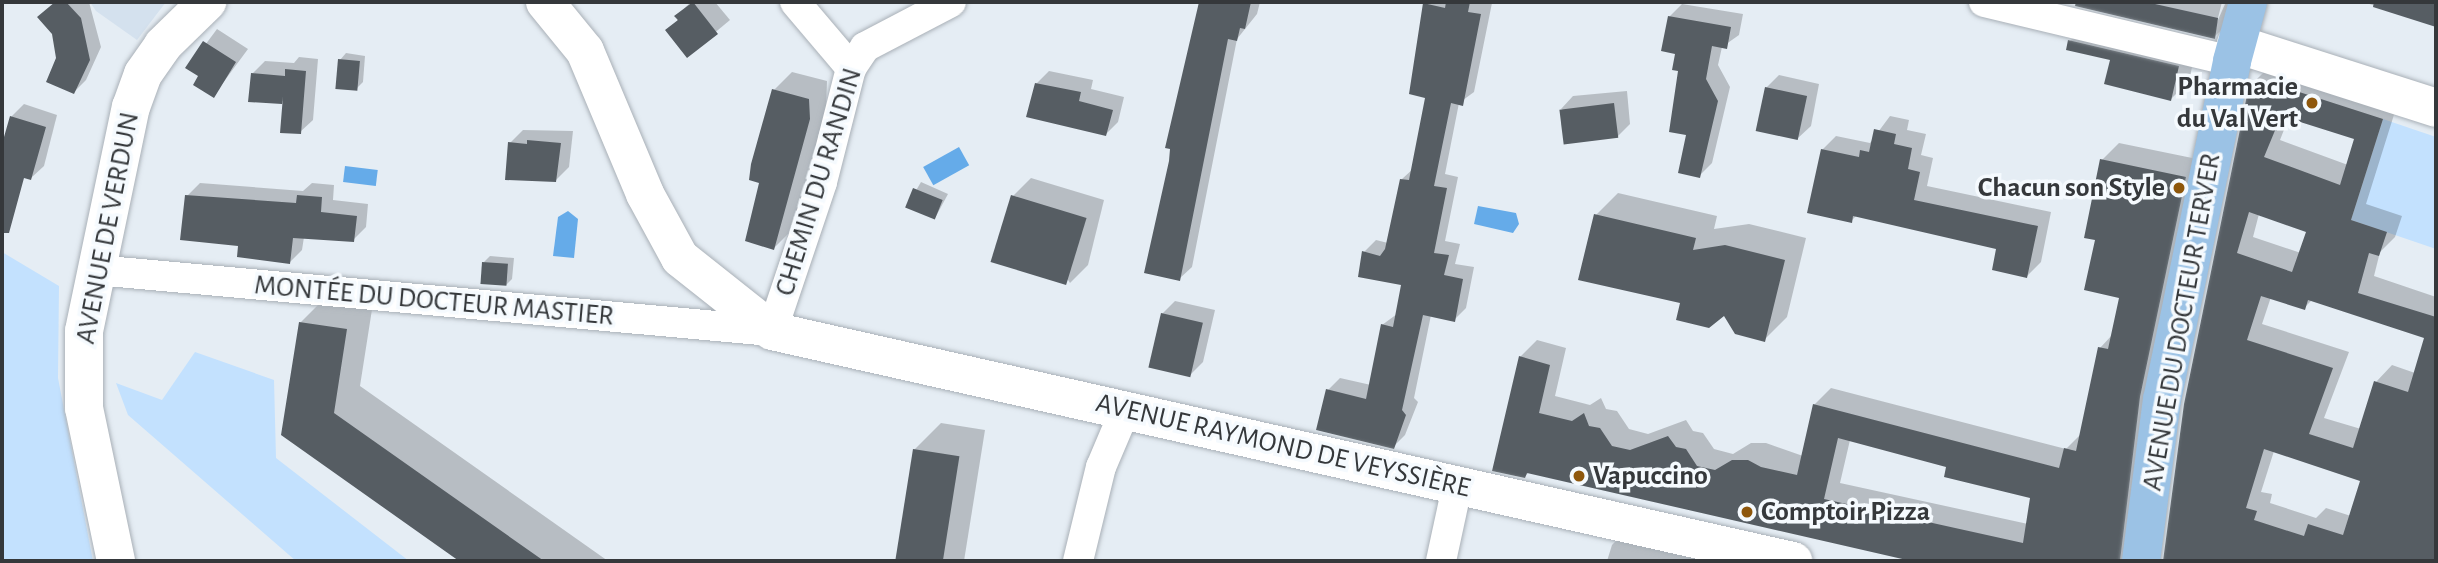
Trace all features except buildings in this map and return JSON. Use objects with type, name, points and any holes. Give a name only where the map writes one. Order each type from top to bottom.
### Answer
[{"type":"main road","name":"AVENUE DE VERDUN","points":[[116,561],[84,408],[84,331],[131,107],[143,74],[163,45],[207,2]]},
{"type":"main road","points":[[545,2],[585,51],[645,194],[680,258],[772,331]]},
{"type":"main road","name":"AVENUE DU DOCTEUR TERVER","points":[[2141,561],[2162,400],[2234,53],[2248,2]]},
{"type":"main road","points":[[2234,53],[2275,57],[2436,108]]},
{"type":"main road","name":"AVENUE RAYMOND DE VEYSSIÈRE","points":[[772,331],[1126,408],[1457,487],[1793,561]]},
{"type":"street","points":[[795,2],[803,16],[851,68]]},
{"type":"street","name":"CHEMIN DU RANDIN","points":[[772,331],[822,182],[851,68],[865,47],[951,2]]},
{"type":"street","points":[[1984,2],[2234,53]]},
{"type":"street","name":"MONTÉE DU DOCTEUR MASTIER","points":[[96,270],[772,331]]},
{"type":"street","points":[[1078,557],[1101,467],[1126,408]]},
{"type":"street","points":[[1441,561],[1457,487]]},
{"type":"shaded area","points":[[90,2],[166,2],[137,40],[96,11]]},
{"type":"shaded area","points":[[2383,119],[2436,137],[2436,249],[2351,220]]},
{"type":"shaded area","points":[[2,252],[59,286],[58,378],[93,561],[2,561]]},
{"type":"shaded area","points":[[195,352],[274,380],[276,458],[409,561],[296,561],[128,415],[116,383],[162,400]]},
{"type":"water","points":[[959,147],[969,165],[933,185],[923,167]]},
{"type":"water","points":[[345,166],[378,170],[376,186],[343,182]]},
{"type":"water","points":[[1478,206],[1516,213],[1519,224],[1513,233],[1474,224]]},
{"type":"water","points":[[568,211],[578,219],[574,258],[553,256],[558,217]]},
{"type":"place","name":"Pharmacie du Val Vert","points":[[2312,103]]},
{"type":"place","name":"Chacun son Style","points":[[2179,188]]},
{"type":"place","name":"Vapuccino","points":[[1579,476]]},
{"type":"place","name":"Comptoir Pizza","points":[[1747,512]]}]
